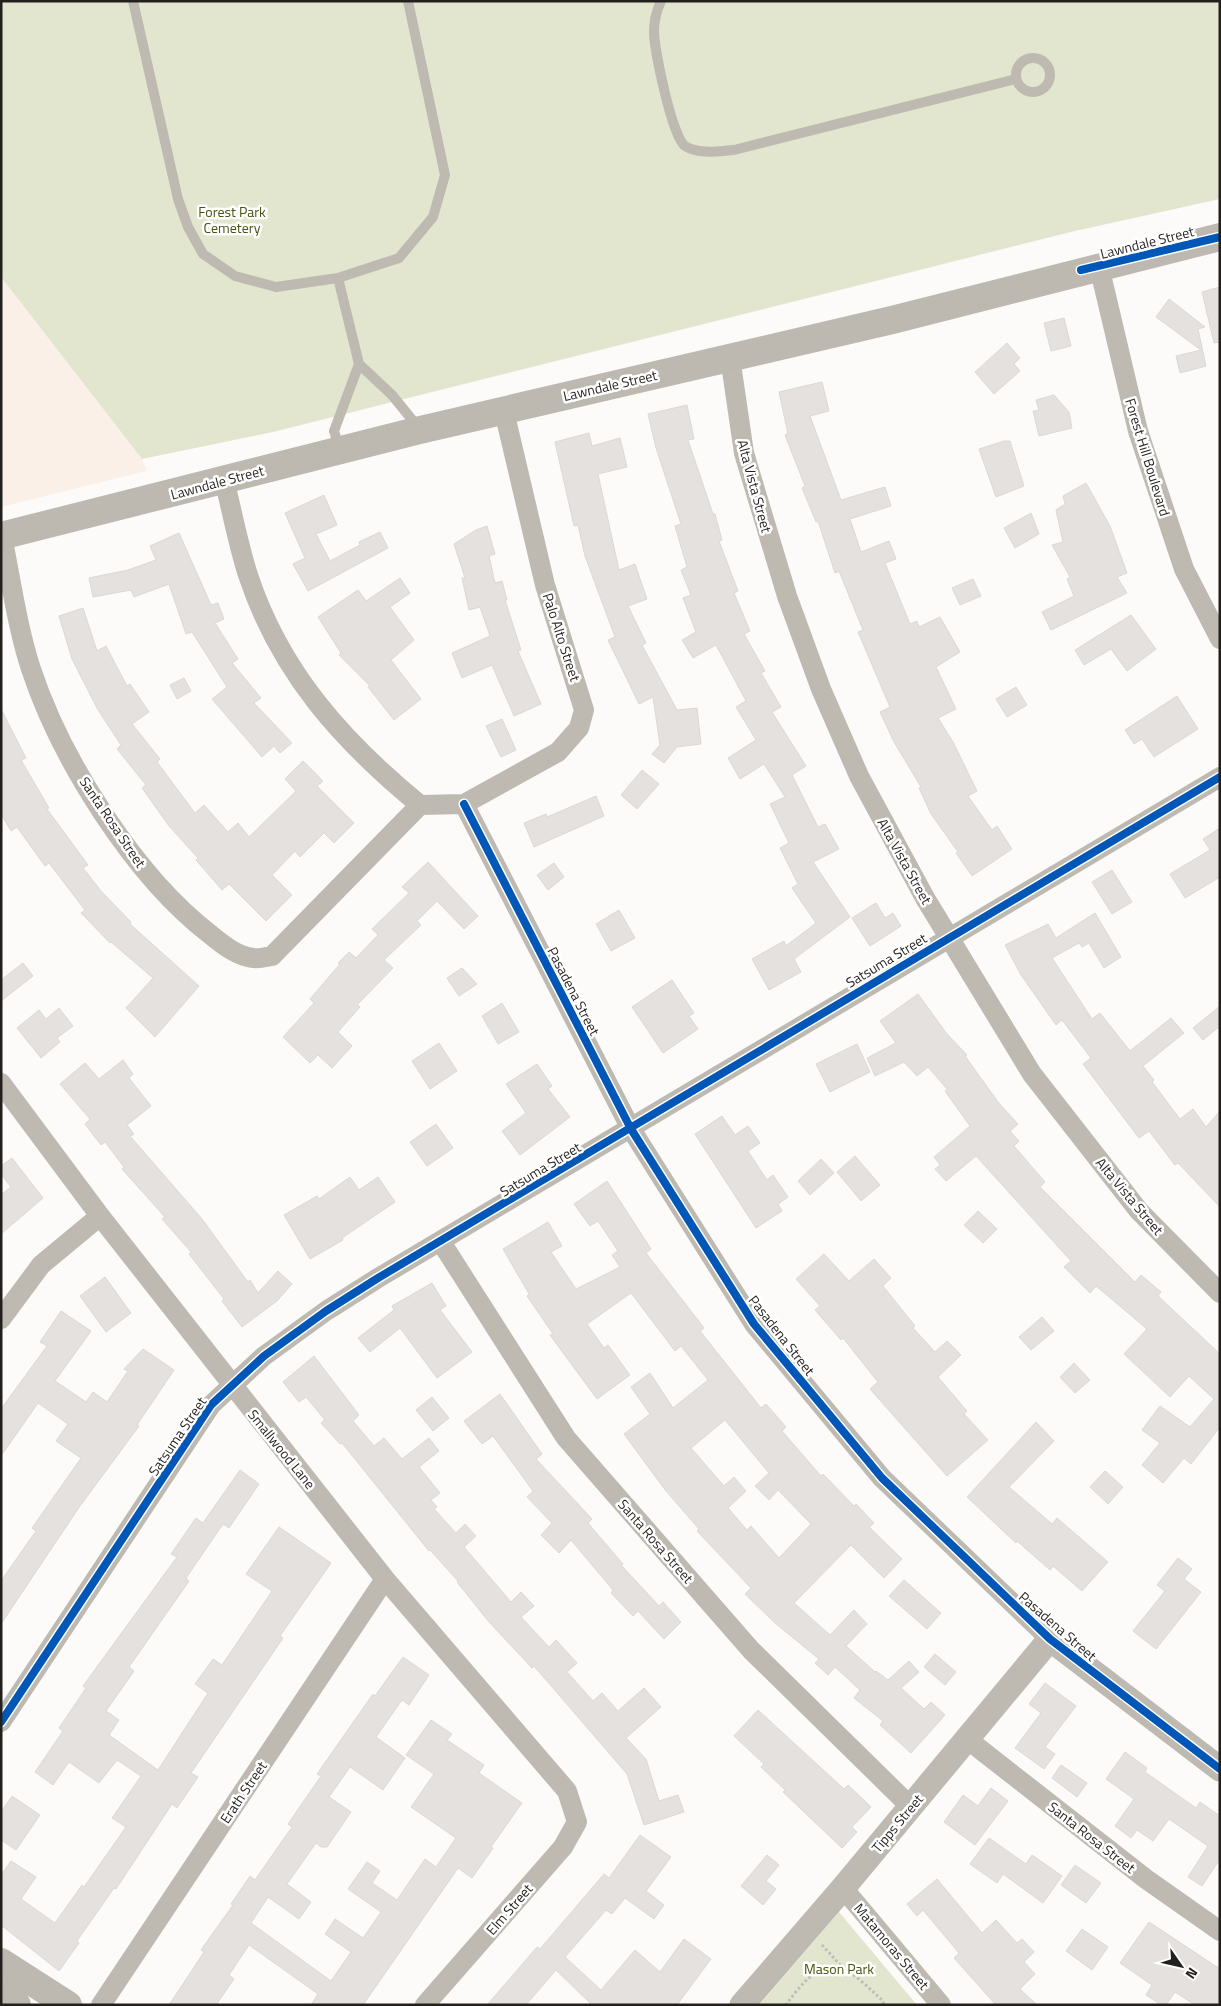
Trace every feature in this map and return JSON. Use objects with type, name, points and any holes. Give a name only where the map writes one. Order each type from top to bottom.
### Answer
[{"type":"main road","name":"Lawndale Street","points":[[2,536],[420,430],[892,320],[1220,237]]},
{"type":"main road","points":[[1,1962],[68,2005]]},
{"type":"main road","points":[[1,1994],[17,2005]]},
{"type":"street","name":"Forest Hill Boulevard","points":[[1100,266],[1138,431],[1184,569],[1220,639]]},
{"type":"street","name":"Alta Vista Street","points":[[730,357],[744,453],[787,596],[821,689],[859,776],[925,898],[1032,1074],[1139,1211],[1220,1293]]},
{"type":"street","name":"Palo Alto Street","points":[[464,804],[558,752],[579,728],[584,710],[545,585],[504,410]]},
{"type":"street","points":[[224,479],[248,575],[273,635],[294,672],[340,733],[379,772],[420,805],[464,804]]},
{"type":"street","name":"Santa Rosa Street","points":[[2,536],[18,619],[31,669],[56,729],[89,791],[134,858],[186,916],[231,951],[254,958],[272,956],[420,805]]},
{"type":"street","name":"Satsuma Street","points":[[1,1722],[211,1406],[264,1356],[326,1311],[949,937],[1220,777]]},
{"type":"street","name":"Pasadena Street","points":[[464,804],[630,1129],[754,1324],[882,1478],[1050,1639],[1220,1769]]},
{"type":"street","name":"Smallwood Lane","points":[[1,1083],[100,1216],[231,1386],[386,1579],[567,1791],[572,1806]]},
{"type":"street","points":[[1,1319],[26,1282],[41,1264],[100,1216]]},
{"type":"street","name":"Santa Rosa Street","points":[[441,1242],[566,1438],[751,1650],[910,1806]]},
{"type":"street","name":"Erath Street","points":[[101,2005],[386,1579]]},
{"type":"street","name":"Tipps Street","points":[[742,2005],[843,1888],[1050,1639]]},
{"type":"street","name":"Santa Rosa Street","points":[[966,1739],[1146,1879],[1220,1931]]},
{"type":"street","name":"Elm Street","points":[[425,2005],[564,1847],[577,1822],[572,1806]]},
{"type":"street","name":"Matamoras Street","points":[[843,1888],[941,2005]]},
{"type":"lane","points":[[133,1],[178,199],[188,227],[204,254],[235,276],[276,287],[338,278],[399,258],[432,217],[445,175],[408,1]]},
{"type":"lane","points":[[661,1],[654,29],[656,56],[676,132],[684,145],[703,153],[734,150],[1016,79]]},
{"type":"lane","points":[[338,278],[359,364],[392,395],[420,430]]},
{"type":"lane","points":[[340,450],[334,431],[359,364]]},
{"type":"path","points":[[812,1924],[820,1942],[843,1968],[882,2000],[884,2005]]},
{"type":"path","points":[[786,2005],[804,1981],[830,1967],[843,1968]]},
{"type":"shaded area","points":[[1,277],[142,459],[147,471],[1,507]]},
{"type":"green space","name":"Forest Park Cemetery","points":[[1,1],[1220,1],[1220,199],[1075,231],[273,432],[142,459],[1,277]]},
{"type":"green space","name":"Mason Park","points":[[839,1912],[917,2005],[759,2005]]},
{"type":"building","points":[[1220,287],[1220,342],[1214,343],[1202,292]]},
{"type":"building","points":[[1169,299],[1205,327],[1198,329],[1206,366],[1180,373],[1176,356],[1201,350],[1156,317]]},
{"type":"building","points":[[1064,318],[1071,346],[1051,351],[1044,323]]},
{"type":"building","points":[[1007,343],[1020,358],[1014,364],[1020,371],[994,394],[975,372]]},
{"type":"building","points":[[822,382],[829,411],[810,416],[841,500],[885,487],[891,506],[850,519],[861,552],[889,541],[896,559],[885,563],[910,624],[917,621],[919,627],[940,617],[960,652],[936,667],[956,709],[938,718],[953,742],[977,791],[968,796],[992,830],[997,826],[1012,849],[972,876],[956,853],[958,852],[931,814],[919,788],[921,787],[894,742],[880,712],[890,707],[858,632],[863,630],[839,571],[835,573],[818,521],[816,522],[802,488],[805,486],[785,435],[788,434],[779,392]]},
{"type":"building","points":[[1054,395],[1069,412],[1072,428],[1039,436],[1033,411],[1039,410],[1036,400]]},
{"type":"building","points":[[687,405],[694,439],[688,440],[713,514],[715,514],[722,540],[719,541],[738,591],[734,593],[750,631],[744,634],[765,671],[761,673],[781,707],[772,712],[806,766],[792,775],[818,827],[825,824],[839,849],[813,862],[850,917],[794,959],[801,972],[769,990],[752,959],[784,941],[786,946],[816,923],[792,888],[798,884],[780,848],[789,843],[770,804],[785,797],[764,764],[740,779],[728,758],[756,740],[736,707],[746,701],[716,645],[693,658],[682,640],[696,632],[683,598],[691,595],[681,570],[687,567],[675,526],[681,524],[656,448],[648,414]]},
{"type":"building","points":[[589,433],[592,446],[620,438],[627,467],[598,474],[619,570],[635,564],[647,599],[628,606],[646,643],[642,645],[677,710],[697,708],[701,744],[677,747],[664,763],[652,754],[660,745],[653,697],[639,704],[608,640],[615,637],[585,556],[578,525],[574,526],[555,442]]},
{"type":"building","points":[[1010,441],[1024,486],[996,497],[979,449]]},
{"type":"building","points":[[1086,483],[1110,526],[1127,573],[1117,577],[1127,593],[1051,630],[1042,612],[1074,596],[1067,579],[1070,577],[1052,545],[1063,542],[1056,510],[1065,504],[1063,496]]},
{"type":"building","points":[[324,495],[337,525],[316,534],[330,561],[360,545],[359,542],[380,532],[388,548],[308,591],[293,564],[305,558],[285,513]]},
{"type":"building","points":[[1031,513],[1039,534],[1015,548],[1004,528]]},
{"type":"building","points":[[487,526],[495,554],[489,556],[495,583],[502,581],[507,600],[505,600],[521,650],[518,651],[541,704],[514,716],[492,665],[462,678],[452,653],[490,636],[480,607],[469,610],[462,578],[465,578],[454,544],[476,530]]},
{"type":"building","points":[[179,533],[211,605],[218,603],[224,619],[215,623],[238,659],[232,663],[261,698],[254,703],[292,743],[280,753],[274,746],[262,757],[212,699],[227,687],[192,632],[186,634],[169,584],[134,597],[131,590],[93,597],[89,578],[128,570],[156,560],[150,546]]},
{"type":"building","points":[[400,578],[410,593],[390,607],[414,640],[391,660],[421,699],[394,720],[368,687],[370,686],[339,655],[341,653],[318,617],[358,590],[366,601]]},
{"type":"building","points":[[973,579],[981,596],[960,605],[952,588]]},
{"type":"building","points":[[83,608],[97,651],[106,646],[127,686],[130,684],[149,712],[132,724],[160,759],[157,762],[195,813],[204,805],[228,832],[238,823],[249,837],[296,791],[285,779],[303,761],[323,781],[317,786],[354,823],[334,843],[324,833],[300,857],[295,851],[272,875],[292,895],[266,921],[229,884],[222,890],[196,860],[198,858],[169,826],[142,788],[146,785],[117,749],[121,745],[98,710],[72,659],[59,616]]},
{"type":"building","points":[[1131,615],[1156,649],[1127,671],[1111,649],[1084,665],[1075,650]]},
{"type":"building","points":[[184,678],[191,691],[177,699],[170,685]]},
{"type":"building","points":[[1016,687],[1027,705],[1007,717],[996,699]]},
{"type":"building","points":[[1177,696],[1198,729],[1154,757],[1142,739],[1134,744],[1125,730]]},
{"type":"building","points":[[1,709],[26,758],[21,760],[49,808],[47,809],[88,865],[83,868],[101,891],[131,922],[130,924],[199,986],[155,1037],[126,1008],[153,978],[110,943],[81,913],[85,910],[49,863],[45,866],[17,827],[11,831],[1,814]]},
{"type":"building","points":[[502,719],[516,750],[501,757],[486,726]]},
{"type":"building","points":[[642,770],[659,784],[637,809],[621,795]]},
{"type":"building","points":[[596,796],[604,816],[534,847],[524,823],[546,814],[547,817]]},
{"type":"building","points":[[1220,828],[1220,877],[1185,898],[1170,874],[1210,850],[1203,839]]},
{"type":"building","points":[[428,862],[478,916],[464,929],[437,901],[417,921],[421,925],[384,960],[393,968],[357,1005],[360,1007],[338,1032],[352,1046],[332,1068],[318,1055],[310,1063],[283,1037],[314,1003],[310,999],[340,964],[338,963],[349,952],[356,958],[378,935],[372,929],[409,893],[402,887]]},
{"type":"building","points":[[554,863],[564,877],[548,890],[537,875]]},
{"type":"building","points":[[1112,870],[1132,902],[1112,914],[1092,882]]},
{"type":"building","points":[[876,903],[885,918],[893,913],[901,926],[870,946],[852,918]]},
{"type":"building","points":[[619,910],[635,938],[611,951],[596,924]]},
{"type":"building","points":[[1095,913],[1121,957],[1104,968],[1089,943],[1082,947],[1079,943],[1052,958],[1092,1019],[1100,1013],[1130,1051],[1171,1018],[1184,1033],[1143,1066],[1154,1080],[1152,1082],[1180,1119],[1193,1109],[1206,1127],[1220,1111],[1220,1207],[1178,1163],[1175,1165],[1149,1131],[1139,1138],[1083,1064],[1091,1058],[1062,1020],[1056,1025],[1021,975],[1005,945],[1048,924],[1056,938]]},
{"type":"building","points":[[23,963],[33,976],[1,1001],[1,980]]},
{"type":"building","points":[[462,968],[477,984],[459,996],[447,978]]},
{"type":"building","points":[[672,980],[694,1013],[689,1016],[698,1029],[663,1053],[632,1007]]},
{"type":"building","points":[[918,994],[947,1034],[967,1055],[965,1056],[998,1102],[1018,1124],[1010,1131],[1019,1141],[1014,1146],[1045,1182],[1040,1187],[1135,1282],[1141,1275],[1161,1292],[1158,1296],[1220,1354],[1220,1427],[1191,1464],[1184,1458],[1163,1483],[1142,1465],[1160,1443],[1142,1430],[1160,1406],[1190,1427],[1214,1399],[1189,1376],[1170,1397],[1124,1354],[1147,1329],[1096,1286],[1090,1293],[1064,1267],[1071,1261],[976,1156],[946,1181],[935,1169],[940,1165],[934,1157],[970,1126],[945,1091],[947,1089],[928,1067],[917,1076],[904,1062],[875,1076],[867,1058],[896,1043],[880,1021]]},
{"type":"building","points":[[502,1003],[519,1032],[498,1044],[482,1016]]},
{"type":"building","points":[[1220,1006],[1220,1026],[1203,1040],[1193,1028]]},
{"type":"building","points":[[59,1008],[73,1026],[57,1038],[60,1042],[41,1058],[17,1028],[39,1010],[46,1019]]},
{"type":"building","points":[[439,1043],[457,1071],[430,1089],[412,1061]]},
{"type":"building","points":[[857,1044],[870,1072],[830,1092],[816,1064]]},
{"type":"building","points":[[123,1060],[133,1074],[129,1078],[151,1106],[127,1125],[134,1134],[130,1136],[202,1219],[258,1293],[278,1271],[292,1284],[277,1301],[242,1327],[222,1301],[224,1299],[189,1254],[191,1252],[162,1219],[165,1217],[122,1169],[124,1167],[105,1142],[101,1145],[85,1124],[90,1119],[60,1084],[85,1063],[99,1079]]},
{"type":"building","points":[[537,1064],[552,1086],[548,1089],[570,1117],[520,1155],[502,1131],[526,1113],[506,1084]]},
{"type":"building","points":[[722,1116],[735,1135],[748,1126],[760,1143],[748,1151],[767,1180],[773,1175],[788,1197],[778,1204],[782,1211],[756,1228],[695,1134]]},
{"type":"building","points":[[436,1124],[453,1148],[427,1166],[410,1142]]},
{"type":"building","points":[[855,1156],[880,1185],[861,1201],[837,1172]]},
{"type":"building","points":[[12,1158],[43,1198],[1,1234],[1,1195],[11,1187],[1,1174],[1,1166]]},
{"type":"building","points":[[821,1159],[834,1173],[810,1195],[798,1181]]},
{"type":"building","points":[[350,1177],[359,1190],[378,1177],[395,1202],[342,1238],[343,1240],[310,1259],[284,1215],[317,1196],[319,1199]]},
{"type":"building","points":[[607,1181],[651,1249],[646,1253],[704,1328],[700,1331],[761,1408],[766,1404],[786,1427],[782,1431],[821,1476],[823,1474],[854,1506],[856,1504],[874,1523],[869,1527],[902,1559],[884,1578],[851,1545],[794,1603],[830,1635],[854,1610],[867,1624],[846,1646],[875,1672],[888,1680],[909,1661],[919,1672],[901,1688],[924,1709],[931,1702],[945,1715],[911,1753],[880,1725],[883,1721],[854,1698],[860,1690],[835,1667],[828,1675],[815,1663],[819,1659],[775,1623],[745,1594],[751,1588],[697,1531],[699,1529],[666,1491],[624,1434],[650,1414],[631,1387],[650,1373],[673,1408],[708,1380],[681,1346],[675,1351],[631,1293],[587,1324],[604,1348],[608,1345],[630,1375],[597,1399],[550,1335],[553,1334],[527,1296],[529,1294],[503,1249],[548,1222],[562,1246],[551,1252],[576,1289],[620,1267],[612,1255],[618,1251],[598,1221],[590,1226],[574,1204]],"holes":[[[725,1420],[769,1473],[755,1486],[769,1500],[778,1490],[811,1524],[779,1558],[751,1526],[747,1530],[728,1508],[746,1491],[734,1477],[724,1486],[691,1448]]]},
{"type":"building","points":[[978,1211],[997,1229],[983,1243],[964,1225]]},
{"type":"building","points":[[824,1254],[849,1281],[874,1259],[891,1278],[883,1286],[915,1326],[913,1328],[935,1352],[947,1341],[961,1355],[938,1377],[967,1411],[964,1414],[988,1440],[947,1476],[870,1389],[878,1382],[843,1338],[841,1340],[815,1310],[820,1306],[796,1279]]},
{"type":"building","points":[[105,1277],[131,1313],[106,1332],[80,1296]]},
{"type":"building","points":[[432,1283],[446,1306],[440,1310],[472,1352],[437,1378],[400,1328],[370,1352],[358,1338],[394,1310],[392,1306]]},
{"type":"building","points":[[61,1311],[91,1331],[55,1381],[86,1402],[93,1392],[107,1402],[128,1371],[124,1369],[143,1349],[174,1370],[137,1425],[139,1426],[80,1506],[1,1624],[1,1581],[36,1531],[32,1528],[81,1458],[56,1441],[68,1424],[38,1403],[1,1456],[1,1409],[47,1346],[40,1342]]},
{"type":"building","points":[[1042,1317],[1054,1331],[1031,1350],[1019,1337]]},
{"type":"building","points":[[314,1356],[359,1415],[353,1421],[374,1446],[384,1438],[402,1459],[429,1438],[439,1451],[419,1467],[440,1493],[431,1500],[437,1507],[434,1509],[456,1533],[465,1524],[476,1536],[464,1547],[511,1602],[521,1592],[534,1606],[521,1617],[549,1647],[556,1640],[577,1663],[567,1672],[593,1701],[602,1693],[618,1711],[644,1688],[661,1707],[626,1738],[646,1759],[659,1801],[678,1795],[684,1812],[644,1825],[627,1774],[534,1666],[532,1668],[489,1622],[458,1581],[429,1551],[342,1443],[340,1444],[321,1423],[325,1420],[306,1397],[299,1402],[283,1382]]},
{"type":"building","points":[[1074,1363],[1090,1380],[1075,1393],[1060,1377]]},
{"type":"building","points":[[500,1394],[542,1454],[536,1459],[592,1519],[588,1523],[623,1564],[621,1565],[659,1606],[663,1602],[681,1622],[664,1639],[638,1611],[633,1616],[611,1593],[613,1590],[571,1540],[559,1553],[541,1535],[552,1523],[527,1497],[533,1491],[493,1436],[482,1444],[464,1421]]},
{"type":"building","points":[[432,1397],[449,1418],[433,1431],[416,1410]]},
{"type":"building","points":[[1036,1422],[1054,1441],[1009,1487],[1052,1524],[1057,1518],[1108,1562],[1082,1591],[1053,1566],[1050,1570],[1017,1541],[1016,1543],[967,1497]]},
{"type":"building","points":[[240,1470],[259,1484],[229,1528],[223,1524],[186,1578],[189,1581],[129,1667],[134,1671],[106,1711],[119,1720],[109,1735],[158,1770],[208,1693],[195,1684],[213,1659],[222,1665],[272,1591],[246,1574],[279,1527],[331,1563],[280,1636],[283,1638],[191,1773],[198,1777],[177,1808],[172,1804],[116,1889],[114,1888],[77,1941],[79,1943],[59,1971],[1,1925],[1,1875],[11,1861],[36,1877],[21,1899],[55,1923],[82,1885],[84,1887],[126,1827],[112,1818],[141,1776],[117,1760],[99,1783],[69,1762],[53,1785],[35,1772],[63,1731],[59,1728],[86,1688],[83,1686],[177,1557],[171,1554],[196,1518],[203,1523]]},
{"type":"building","points":[[1105,1471],[1123,1487],[1108,1504],[1090,1487]]},
{"type":"building","points":[[1178,1558],[1192,1569],[1184,1579],[1201,1592],[1156,1649],[1133,1631],[1165,1591],[1157,1585]]},
{"type":"building","points":[[904,1580],[941,1613],[927,1629],[889,1596]]},
{"type":"building","points":[[935,1654],[956,1672],[945,1685],[924,1667]]},
{"type":"building","points":[[403,1657],[429,1675],[409,1705],[402,1700],[376,1737],[405,1758],[383,1790],[350,1767],[329,1797],[351,1812],[327,1847],[321,1847],[316,1843],[287,1884],[311,1902],[299,1919],[268,1897],[251,1923],[331,1981],[351,1952],[325,1934],[335,1919],[363,1938],[381,1912],[348,1889],[367,1862],[380,1871],[372,1883],[397,1900],[425,1859],[436,1867],[456,1838],[411,1807],[434,1774],[406,1755],[431,1720],[452,1734],[447,1740],[484,1765],[479,1773],[522,1803],[491,1847],[493,1848],[472,1878],[458,1868],[363,2005],[311,2005],[318,1994],[249,1945],[229,1975],[234,1979],[216,2005],[169,2005],[204,1952],[201,1950],[233,1905],[231,1904],[250,1876],[255,1880],[292,1827],[288,1824],[321,1776],[317,1774],[373,1694],[375,1696]]},
{"type":"building","points":[[1045,1683],[1076,1706],[1045,1747],[1055,1754],[1044,1769],[1015,1748],[1041,1713],[1029,1704]]},
{"type":"building","points":[[758,1710],[844,1789],[848,1785],[871,1807],[852,1827],[857,1832],[842,1848],[783,1792],[785,1790],[761,1767],[764,1764],[734,1736]]},
{"type":"building","points":[[1125,1752],[1147,1768],[1145,1772],[1196,1808],[1200,1802],[1220,1816],[1220,1859],[1202,1886],[1188,1877],[1208,1846],[1169,1819],[1153,1841],[1137,1830],[1131,1838],[1115,1826],[1134,1799],[1106,1779]]},
{"type":"building","points":[[1061,1765],[1087,1783],[1077,1797],[1052,1778]]},
{"type":"building","points":[[991,1788],[1008,1801],[975,1845],[944,1822],[963,1795],[978,1806]]},
{"type":"building","points":[[12,1796],[40,1815],[16,1850],[1,1840],[1,1812]]},
{"type":"building","points":[[640,1835],[671,1857],[646,1891],[664,1905],[654,1919],[625,1898],[612,1914],[606,1910],[565,1957],[601,1990],[635,1950],[660,1972],[684,1939],[711,1959],[677,2005],[589,2005],[590,2003],[556,1970],[526,2005],[487,2005],[537,1947],[540,1949],[604,1874],[609,1878]]},
{"type":"building","points":[[989,1838],[1026,1864],[1032,1855],[1062,1876],[1043,1903],[1003,1874],[997,1883],[970,1864]]},
{"type":"building","points":[[767,1855],[779,1865],[766,1881],[776,1889],[763,1905],[741,1886]]},
{"type":"building","points":[[1075,1865],[1101,1883],[1086,1903],[1061,1885]]},
{"type":"building","points":[[937,1879],[982,1933],[996,1920],[1017,1943],[1022,1939],[1034,1952],[1024,1962],[1035,1974],[1020,1989],[1037,2005],[996,2005],[954,1958],[959,1953],[923,1910],[917,1916],[907,1904]]},
{"type":"building","points":[[1149,1922],[1220,1969],[1220,2005],[1195,2005],[1175,1992],[1166,2005],[1161,2005],[1146,1995],[1152,1985],[1120,1963]]},
{"type":"building","points":[[1082,1929],[1108,1947],[1092,1970],[1066,1951]]},
{"type":"cycle path","points":[[1081,270],[1220,237]]},
{"type":"cycle path","points":[[1,1722],[211,1405],[264,1356],[326,1311],[378,1278],[1220,777]]},
{"type":"cycle path","points":[[464,804],[631,1129],[754,1324],[882,1478],[1050,1639],[1220,1769]]}]
